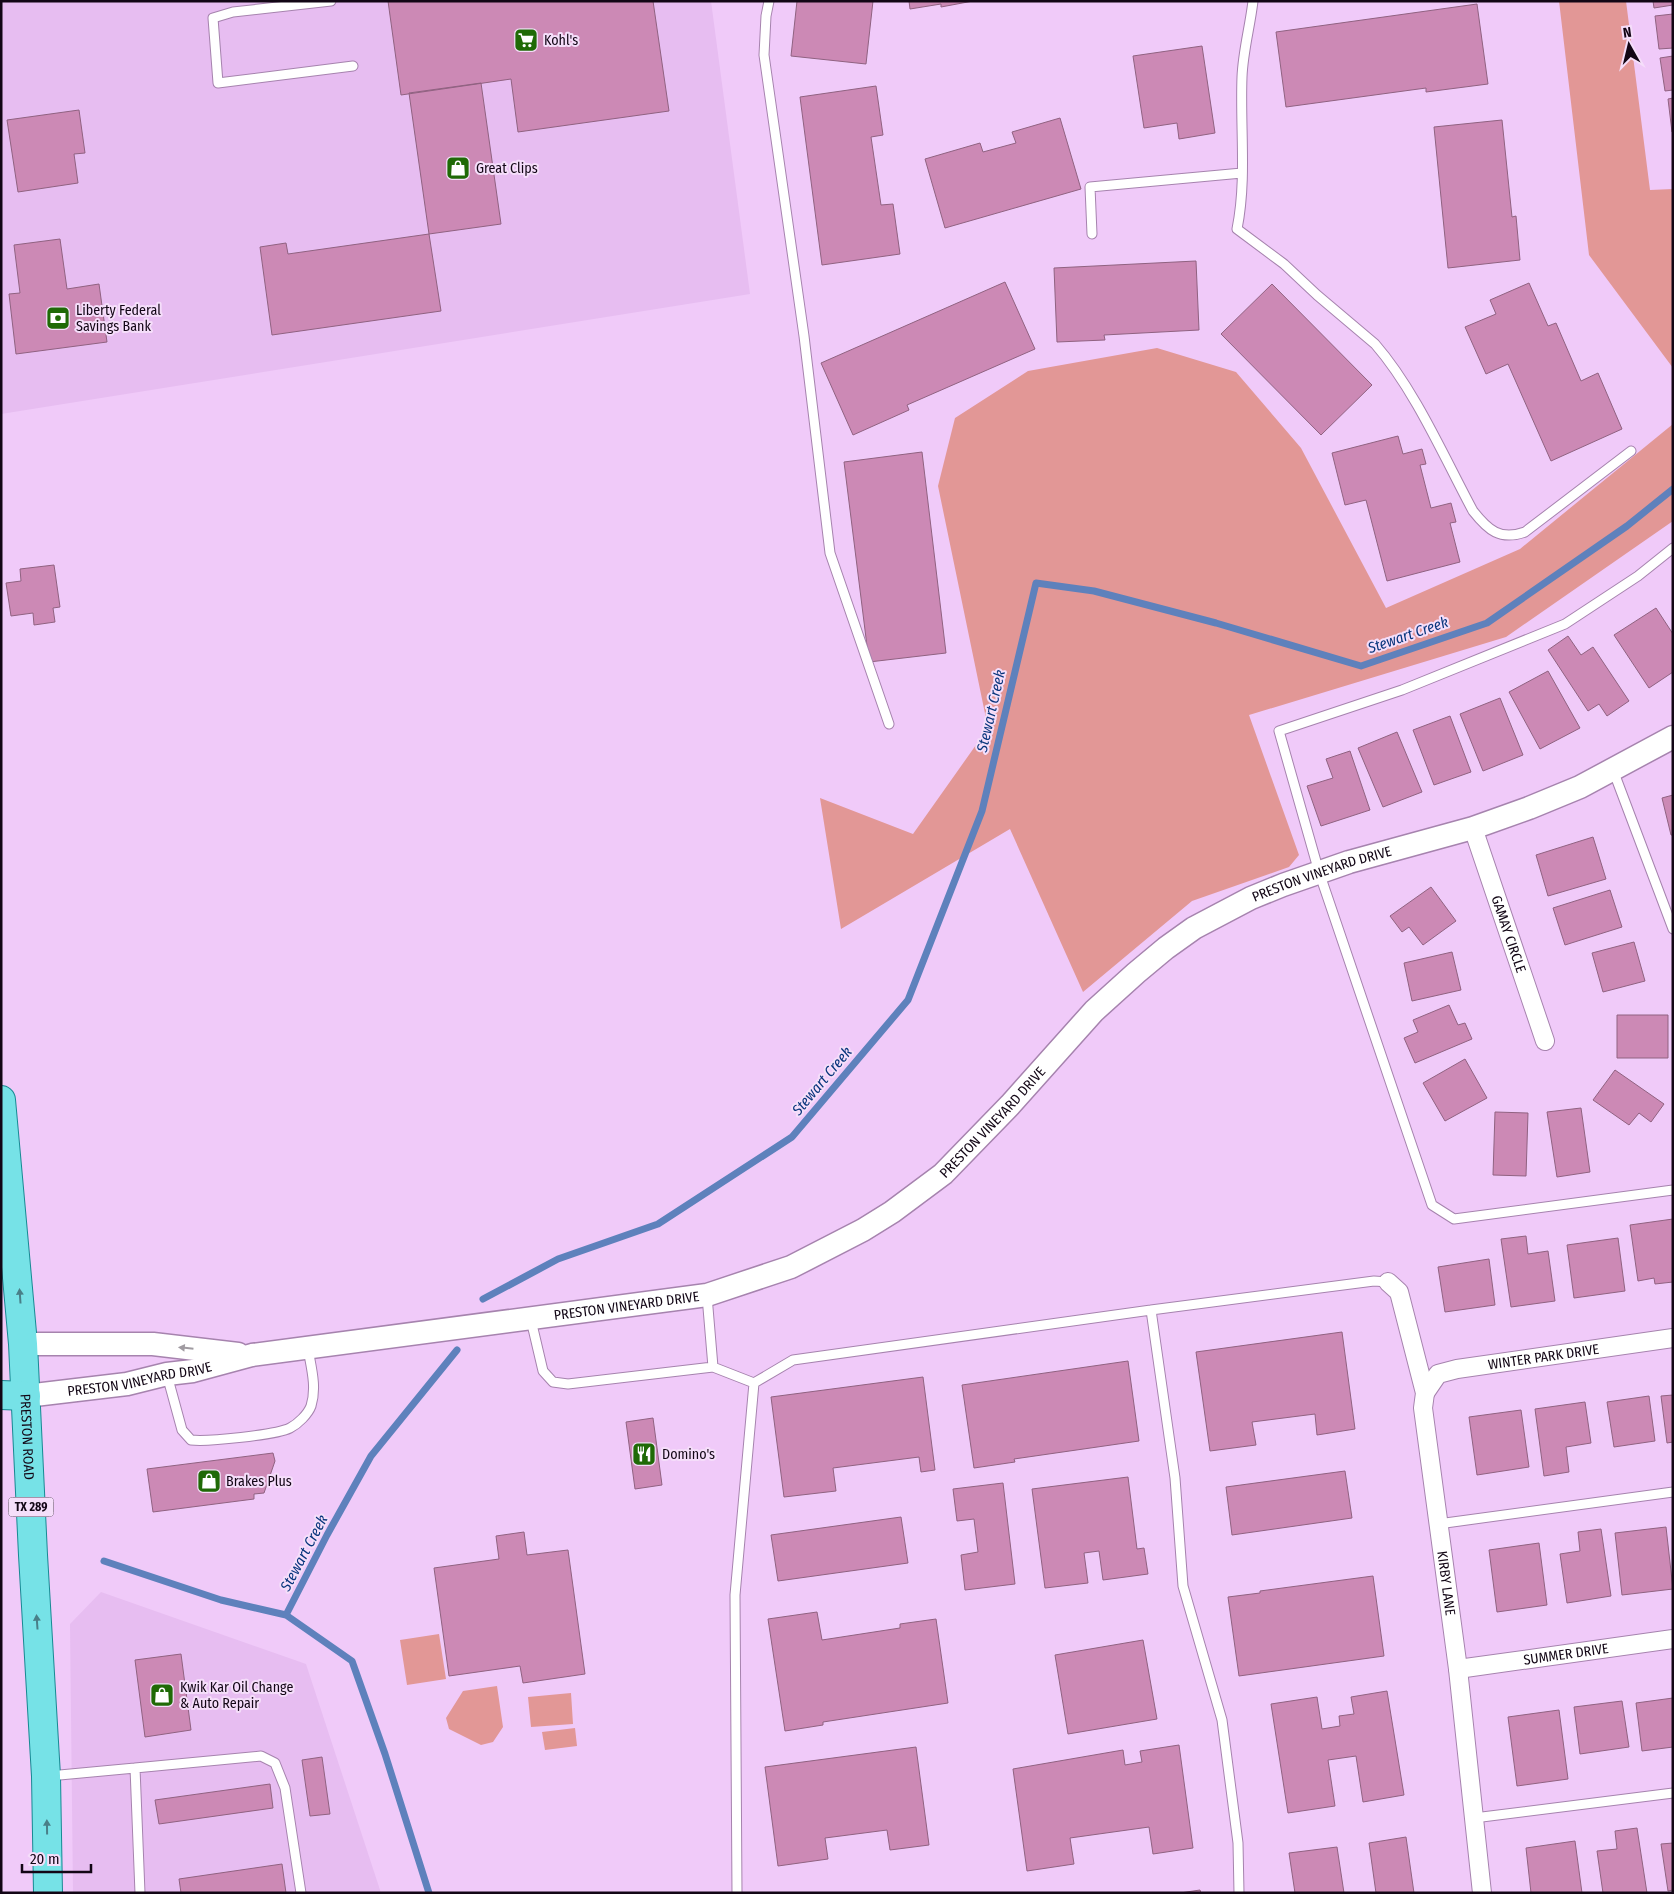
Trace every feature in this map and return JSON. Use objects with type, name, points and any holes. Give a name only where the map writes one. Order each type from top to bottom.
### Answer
[{"type":"main road","name":"PRESTON ROAD","points":[[1,1100],[14,1396],[33,1555],[46,1776],[48,1893]]},
{"type":"street","name":"PRESTON VINEYARD DRIVE","points":[[14,1396],[127,1384],[167,1374],[194,1371],[252,1356],[707,1295],[791,1267],[863,1230],[892,1212],[943,1174],[1010,1105],[1094,1011],[1166,948],[1194,928],[1251,898],[1320,872],[1349,862],[1473,828],[1580,787],[1673,737]]},
{"type":"street","name":"GAMAY CIRCLE","points":[[1473,828],[1545,1041]]},
{"type":"street","name":"KIRBY LANE","points":[[1388,1282],[1398,1292],[1424,1393],[1423,1408],[1458,1669],[1482,1893]]},
{"type":"street","name":"WINTER PARK DRIVE","points":[[1424,1393],[1438,1374],[1457,1369],[1673,1338]]},
{"type":"street","name":"PRESTON VINEYARD DRIVE","points":[[12,1345],[153,1344],[252,1356]]},
{"type":"street","name":"SUMMER DRIVE","points":[[1458,1669],[1673,1639]]},
{"type":"lane","points":[[331,1],[233,12],[212,18],[218,83],[353,66]]},
{"type":"lane","points":[[768,1],[764,55],[804,336],[830,553],[889,724]]},
{"type":"lane","points":[[1253,1],[1242,76],[1242,206],[1237,229],[1284,264],[1317,296],[1379,348],[1403,383],[1473,511],[1484,526],[1493,532],[1509,535],[1518,535],[1525,532],[1631,451]]},
{"type":"lane","points":[[1092,234],[1090,187],[1242,173]]},
{"type":"lane","points":[[1673,548],[1638,576],[1565,624],[1402,690],[1279,731],[1320,872],[1432,1205],[1454,1219],[1673,1190]]},
{"type":"lane","points":[[1613,769],[1673,930]]},
{"type":"lane","points":[[754,1383],[793,1360],[1151,1310],[1374,1281],[1388,1282]]},
{"type":"lane","points":[[707,1295],[713,1367]]},
{"type":"lane","points":[[1151,1310],[1170,1454],[1175,1478],[1183,1586],[1222,1720],[1238,1843],[1239,1893]]},
{"type":"lane","points":[[531,1320],[543,1371],[553,1382],[568,1384],[713,1367],[754,1383]]},
{"type":"lane","points":[[167,1374],[182,1430],[191,1440],[204,1442],[270,1433],[289,1428],[302,1418],[310,1407],[313,1382],[308,1348]]},
{"type":"lane","points":[[736,1893],[735,1595],[754,1383]]},
{"type":"lane","points":[[1438,1524],[1673,1492]]},
{"type":"lane","points":[[46,1776],[260,1756],[275,1763],[285,1788],[301,1893]]},
{"type":"lane","points":[[135,1768],[140,1893]]},
{"type":"lane","points":[[1474,1818],[1673,1793]]},
{"type":"shaded area","points":[[1,1],[711,1],[750,294],[1,414]]},
{"type":"shaded area","points":[[1559,1],[1626,1],[1650,190],[1673,189],[1673,368],[1589,255]]},
{"type":"shaded area","points":[[1157,348],[1236,372],[1301,448],[1386,608],[1520,549],[1673,424],[1673,521],[1506,637],[1249,715],[1299,855],[1289,867],[1192,901],[1083,992],[1010,829],[841,929],[820,798],[913,834],[988,728],[938,486],[955,418],[1028,371]]},
{"type":"shaded area","points":[[101,1592],[306,1664],[381,1893],[73,1893],[70,1624]]},
{"type":"shaded area","points":[[439,1634],[446,1679],[407,1685],[400,1640]]},
{"type":"shaded area","points":[[497,1686],[503,1727],[493,1742],[481,1745],[449,1729],[446,1718],[463,1691]]},
{"type":"shaded area","points":[[571,1693],[573,1724],[531,1727],[528,1697]]},
{"type":"shaded area","points":[[575,1728],[577,1746],[545,1750],[542,1732]]},
{"type":"building","name":"Kohl's","points":[[388,1],[653,1],[669,111],[518,132],[511,79],[401,95]]},
{"type":"building","points":[[797,1],[873,1],[866,64],[791,56]]},
{"type":"building","points":[[909,1],[973,1],[941,7],[941,4],[910,9]]},
{"type":"building","points":[[1653,1],[1673,1],[1673,5],[1654,8]]},
{"type":"building","points":[[1477,4],[1488,84],[1426,92],[1426,88],[1286,107],[1276,32]]},
{"type":"building","points":[[1673,14],[1673,48],[1659,49],[1655,16]]},
{"type":"building","points":[[1202,46],[1215,133],[1179,139],[1177,123],[1144,128],[1133,56]]},
{"type":"building","points":[[1673,56],[1673,90],[1665,91],[1660,58]]},
{"type":"building","points":[[481,83],[501,224],[429,234],[409,93]]},
{"type":"building","points":[[876,86],[883,135],[871,137],[881,205],[893,204],[900,254],[822,265],[800,97]]},
{"type":"building","points":[[1673,98],[1673,132],[1672,132],[1668,99]]},
{"type":"building","points":[[79,110],[85,153],[74,154],[78,183],[18,192],[7,120]]},
{"type":"building","points":[[1060,118],[1081,189],[945,228],[925,159],[980,143],[983,152],[1016,143],[1012,132]]},
{"type":"building","points":[[1502,120],[1512,217],[1516,216],[1520,260],[1448,268],[1434,127]]},
{"type":"building","points":[[429,234],[441,311],[272,335],[260,247],[286,243],[288,254]]},
{"type":"building","name":"Liberty Federal Savings Bank","points":[[60,239],[67,289],[99,284],[107,342],[16,354],[9,294],[20,293],[14,245]]},
{"type":"building","points":[[1196,261],[1199,330],[1104,335],[1105,340],[1057,342],[1054,268]]},
{"type":"building","points":[[1005,282],[1035,349],[907,405],[909,410],[853,435],[821,363]]},
{"type":"building","points":[[1529,283],[1548,326],[1556,323],[1581,381],[1598,373],[1622,429],[1551,461],[1508,364],[1486,374],[1465,327],[1496,314],[1490,300]]},
{"type":"building","points":[[1272,284],[1372,385],[1321,435],[1221,334]]},
{"type":"building","points":[[1398,436],[1403,454],[1422,449],[1426,464],[1420,465],[1431,508],[1451,503],[1456,522],[1450,523],[1460,562],[1387,581],[1366,500],[1345,505],[1332,453]]},
{"type":"building","points":[[922,452],[946,653],[869,662],[844,462]]},
{"type":"building","points":[[54,565],[60,607],[53,608],[55,622],[34,625],[33,613],[11,616],[6,583],[21,581],[20,569]]},
{"type":"building","points":[[1656,608],[1673,634],[1673,672],[1649,688],[1614,635]]},
{"type":"building","points":[[1568,636],[1581,655],[1593,647],[1629,701],[1607,716],[1599,704],[1588,711],[1548,650]]},
{"type":"building","points":[[1548,671],[1580,728],[1540,749],[1509,692]]},
{"type":"building","points":[[1500,698],[1523,755],[1483,771],[1460,714]]},
{"type":"building","points":[[1450,716],[1471,772],[1434,785],[1413,730]]},
{"type":"building","points":[[1397,732],[1422,792],[1383,807],[1358,748]]},
{"type":"building","points":[[1350,751],[1370,810],[1321,826],[1307,786],[1333,778],[1326,759]]},
{"type":"building","points":[[1673,795],[1673,835],[1671,835],[1662,798]]},
{"type":"building","points":[[1593,837],[1606,879],[1548,896],[1536,855]]},
{"type":"building","points":[[1431,887],[1456,921],[1423,945],[1409,927],[1402,932],[1390,916]]},
{"type":"building","points":[[1610,890],[1622,927],[1565,945],[1553,908]]},
{"type":"building","points":[[1634,942],[1645,981],[1603,992],[1592,953]]},
{"type":"building","points":[[1452,952],[1461,990],[1412,1001],[1404,963]]},
{"type":"building","points":[[1449,1005],[1458,1025],[1465,1023],[1472,1039],[1415,1063],[1404,1038],[1418,1032],[1413,1020]]},
{"type":"building","points":[[1617,1015],[1668,1015],[1668,1058],[1617,1058]]},
{"type":"building","points":[[1465,1059],[1487,1098],[1445,1121],[1423,1083]]},
{"type":"building","points":[[1615,1070],[1664,1104],[1651,1122],[1639,1113],[1629,1125],[1593,1100]]},
{"type":"building","points":[[1581,1108],[1590,1172],[1557,1177],[1547,1112]]},
{"type":"building","points":[[1495,1112],[1528,1113],[1526,1176],[1493,1175]]},
{"type":"building","points":[[1673,1219],[1673,1282],[1655,1284],[1654,1278],[1638,1281],[1630,1225]]},
{"type":"building","points":[[1526,1236],[1528,1254],[1548,1251],[1555,1301],[1511,1307],[1501,1239]]},
{"type":"building","points":[[1618,1238],[1625,1291],[1574,1298],[1567,1245]]},
{"type":"building","points":[[1489,1259],[1495,1305],[1445,1312],[1438,1267]]},
{"type":"building","points":[[1342,1332],[1355,1429],[1317,1435],[1315,1414],[1252,1422],[1256,1445],[1210,1451],[1196,1352]]},
{"type":"building","points":[[1128,1361],[1139,1441],[1014,1459],[1015,1462],[974,1468],[962,1385]]},
{"type":"building","points":[[923,1377],[935,1470],[921,1472],[919,1457],[833,1468],[836,1491],[784,1497],[771,1397]]},
{"type":"building","points":[[1673,1395],[1673,1442],[1667,1443],[1661,1396]]},
{"type":"building","points":[[1649,1396],[1655,1441],[1614,1447],[1607,1402]]},
{"type":"building","points":[[1585,1402],[1591,1443],[1566,1447],[1569,1472],[1544,1476],[1535,1409]]},
{"type":"building","points":[[1521,1410],[1529,1467],[1477,1475],[1469,1417]]},
{"type":"building","name":"Domino's","points":[[653,1418],[662,1485],[635,1489],[626,1422]]},
{"type":"building","name":"Brakes Plus","points":[[273,1453],[275,1461],[264,1493],[254,1494],[254,1499],[153,1512],[147,1469]]},
{"type":"building","points":[[1345,1471],[1352,1518],[1232,1535],[1226,1487]]},
{"type":"building","points":[[1128,1477],[1137,1549],[1144,1548],[1148,1574],[1103,1580],[1099,1551],[1084,1553],[1088,1583],[1045,1588],[1032,1489]]},
{"type":"building","points":[[1003,1483],[1015,1584],[965,1590],[961,1555],[978,1552],[974,1519],[957,1521],[953,1489]]},
{"type":"building","points":[[901,1517],[908,1563],[778,1581],[771,1535]]},
{"type":"building","points":[[1666,1527],[1673,1589],[1622,1595],[1615,1533]]},
{"type":"building","points":[[1601,1529],[1611,1596],[1567,1603],[1560,1554],[1580,1551],[1578,1532]]},
{"type":"building","points":[[524,1532],[527,1555],[568,1550],[585,1674],[523,1683],[520,1666],[449,1676],[434,1568],[499,1559],[496,1536]]},
{"type":"building","points":[[1539,1543],[1547,1605],[1497,1612],[1489,1550]]},
{"type":"building","points":[[1373,1576],[1384,1656],[1239,1676],[1228,1597]]},
{"type":"building","points":[[817,1612],[822,1640],[900,1628],[900,1624],[936,1619],[948,1703],[823,1722],[823,1725],[785,1731],[768,1619]]},
{"type":"building","points":[[1143,1640],[1157,1719],[1068,1734],[1055,1655]]},
{"type":"building","points":[[181,1654],[191,1730],[145,1737],[135,1660]]},
{"type":"building","points":[[1387,1691],[1404,1795],[1363,1802],[1356,1756],[1328,1760],[1335,1806],[1288,1813],[1271,1704],[1317,1697],[1322,1729],[1340,1726],[1339,1716],[1354,1714],[1351,1697]]},
{"type":"building","points":[[1673,1698],[1673,1747],[1642,1751],[1636,1703]]},
{"type":"building","points":[[1622,1701],[1629,1747],[1580,1754],[1574,1707]]},
{"type":"building","points":[[1559,1710],[1568,1779],[1517,1786],[1508,1717]]},
{"type":"building","points":[[1179,1745],[1193,1848],[1153,1854],[1149,1827],[1070,1838],[1074,1864],[1027,1871],[1013,1769],[1123,1750],[1125,1765],[1142,1762],[1140,1751]]},
{"type":"building","points":[[916,1747],[929,1845],[890,1850],[887,1830],[825,1838],[828,1859],[778,1866],[765,1767]]},
{"type":"building","points":[[322,1757],[330,1814],[310,1816],[302,1760]]},
{"type":"building","points":[[270,1784],[273,1808],[159,1824],[155,1800]]},
{"type":"building","points":[[1637,1828],[1647,1893],[1603,1893],[1597,1851],[1617,1849],[1615,1831]]},
{"type":"building","points":[[1406,1837],[1414,1893],[1376,1893],[1369,1843]]},
{"type":"building","points":[[1575,1841],[1582,1893],[1531,1893],[1526,1848]]},
{"type":"building","points":[[1673,1843],[1673,1890],[1668,1891],[1661,1844]]},
{"type":"building","points":[[1337,1847],[1344,1893],[1295,1893],[1289,1853]]},
{"type":"building","points":[[282,1864],[286,1893],[181,1893],[179,1879]]},
{"type":"building","points":[[1200,1890],[1201,1893],[1180,1893]]},
{"type":"waterway","name":"Stewart Creek","points":[[483,1299],[558,1259],[658,1224],[792,1137],[908,1000],[982,811],[1036,583],[1094,591],[1216,623],[1361,666],[1487,623],[1627,526],[1673,489]]},
{"type":"waterway","name":"Stewart Creek","points":[[286,1615],[327,1535],[371,1456],[457,1350]]},
{"type":"waterway","points":[[104,1561],[221,1600],[286,1615],[352,1661],[385,1754],[429,1893]]},
{"type":"place","name":"Kohl's","points":[[526,40]]},
{"type":"place","name":"Great Clips","points":[[458,168]]},
{"type":"place","name":"Liberty Federal Savings Bank","points":[[58,318]]},
{"type":"place","name":"Domino's","points":[[644,1454]]},
{"type":"place","name":"Brakes Plus","points":[[209,1481]]},
{"type":"place","name":"Kwik Kar Oil Change & Auto Repair","points":[[162,1695]]}]
